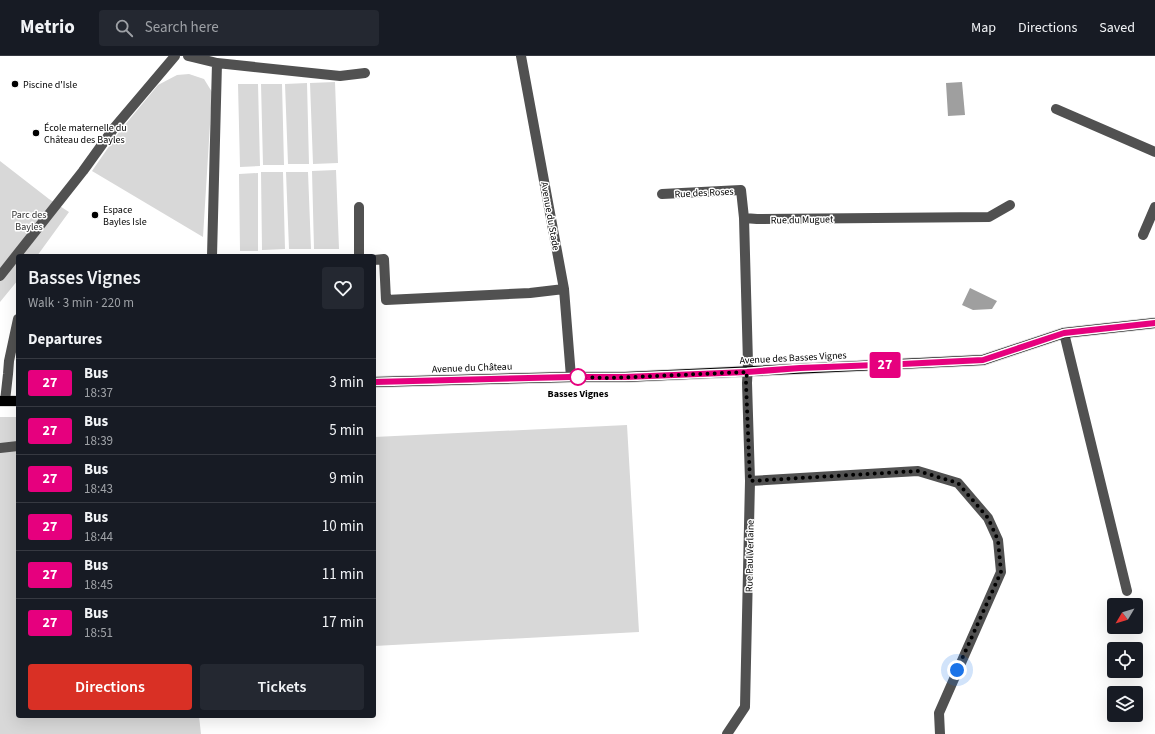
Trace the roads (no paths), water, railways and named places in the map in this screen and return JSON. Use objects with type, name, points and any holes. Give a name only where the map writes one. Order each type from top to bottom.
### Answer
[{"type":"main road","name":"Avenue des Basses Vignes","points":[[571,377],[610,378],[983,360],[1064,333],[1155,323]]},
{"type":"main road","name":"Avenue du Château","points":[[376,382],[571,377]]},
{"type":"main road","points":[[3,401],[16,401]]},
{"type":"street","points":[[17,254],[83,171],[114,128],[175,56]]},
{"type":"street","points":[[188,56],[217,63],[340,76],[365,73]]},
{"type":"street","name":"Avenue du Stade","points":[[521,56],[564,289],[571,377]]},
{"type":"street","points":[[212,254],[217,63]]},
{"type":"street","points":[[1056,109],[1155,152]]},
{"type":"street","name":"Rue des Roses","points":[[662,194],[741,190],[744,218]]},
{"type":"street","name":"Rue du Muguet","points":[[744,218],[989,217],[1010,205]]},
{"type":"street","points":[[359,207],[359,254]]},
{"type":"street","points":[[1143,235],[1155,207]]},
{"type":"street","points":[[744,218],[747,372]]},
{"type":"street","points":[[0,276],[16,256]]},
{"type":"street","points":[[376,260],[384,258],[386,300],[530,293],[564,289]]},
{"type":"street","points":[[3,401],[8,374],[8,362],[16,328]]},
{"type":"street","points":[[1064,333],[1127,591]]},
{"type":"street","name":"Rue Paul Verlaine","points":[[728,734],[745,707],[750,481],[746,383],[747,372]]},
{"type":"street","points":[[0,448],[16,446]]},
{"type":"street","points":[[750,481],[918,471],[958,483],[988,518],[998,540],[1001,572],[938,713],[940,734]]},
{"type":"place","name":"Piscine d'Isle","points":[[15,84]]},
{"type":"place","name":"École maternelle du Château des Bayles","points":[[36,133]]},
{"type":"place","name":"Espace Bayles Isle","points":[[95,215]]},
{"type":"place","name":"Basses Vignes","points":[[578,377]]},
{"type":"park label","name":"Parc des Bayles","points":[[29,220]]}]
